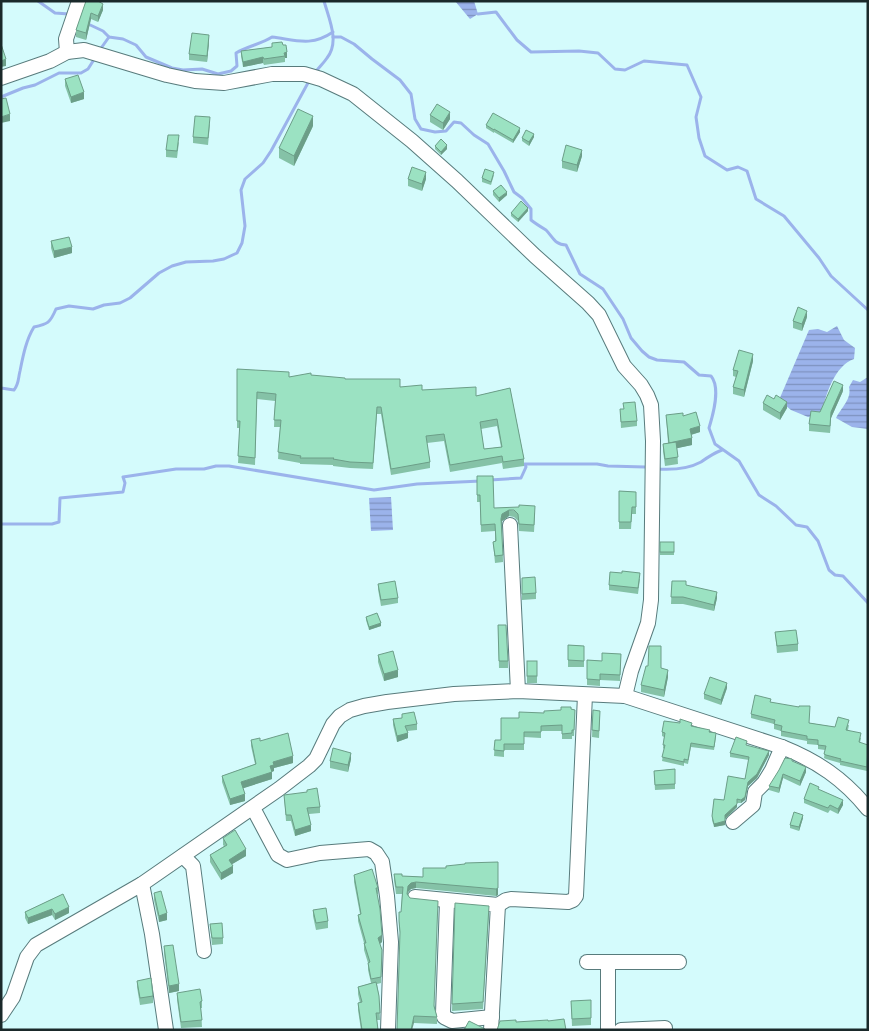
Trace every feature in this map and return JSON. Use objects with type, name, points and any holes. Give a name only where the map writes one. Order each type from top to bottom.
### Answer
[{"type":"street","points":[[67,52],[66,39],[79,1]]},
{"type":"street","points":[[1,78],[67,52],[84,50],[167,75],[195,81],[224,83],[272,74],[304,74],[321,79],[353,94],[412,141],[457,180],[535,256],[568,284],[599,315],[624,366],[641,385],[651,405],[653,441],[651,600],[648,623],[631,671],[626,696]]},
{"type":"street","points":[[510,526],[518,691]]},
{"type":"street","points":[[1,1014],[13,997],[27,957],[36,945],[142,884],[309,766],[316,758],[333,724],[340,716],[350,710],[387,702],[454,694],[518,691],[626,696],[782,747],[806,757],[834,775],[858,796],[868,809]]},
{"type":"street","points":[[415,897],[447,902],[498,906],[511,899],[568,902],[576,896],[585,694]]},
{"type":"street","points":[[733,822],[753,805],[755,792],[764,783],[772,770],[782,747]]},
{"type":"street","points":[[252,808],[278,855],[283,859],[293,859],[320,853],[369,849],[382,862],[391,942],[388,1030]]},
{"type":"street","points":[[183,856],[193,866],[204,951]]},
{"type":"street","points":[[142,884],[152,934],[166,1030]]},
{"type":"street","points":[[447,902],[443,1013],[444,1017],[452,1021],[492,1024],[498,906]]},
{"type":"street","points":[[587,962],[679,962]]},
{"type":"street","points":[[608,963],[608,1030]]},
{"type":"street","points":[[620,1030],[665,1028]]},
{"type":"water","points":[[455,1],[474,1],[478,14],[470,19]]},
{"type":"water","points":[[837,326],[844,340],[855,348],[854,359],[836,374],[828,390],[821,414],[808,417],[791,410],[779,400],[809,330],[818,329],[827,332]]},
{"type":"water","points":[[868,377],[868,429],[852,427],[836,418],[848,399],[849,387],[853,380],[860,382]]},
{"type":"water","points":[[391,497],[393,530],[371,531],[369,498]]},
{"type":"building","points":[[86,1],[98,1],[103,4],[98,16],[91,13],[86,33],[76,30]]},
{"type":"building","points":[[192,33],[209,35],[207,56],[189,54]]},
{"type":"building","points":[[282,42],[283,45],[286,45],[287,52],[284,53],[285,56],[264,59],[263,57],[243,62],[241,51],[272,47],[272,43]]},
{"type":"building","points":[[1,44],[6,59],[1,61]]},
{"type":"building","points":[[78,75],[84,92],[71,97],[65,79]]},
{"type":"building","points":[[6,98],[10,114],[1,117],[1,99]]},
{"type":"building","points":[[437,104],[450,112],[443,123],[430,115]]},
{"type":"building","points":[[298,109],[313,116],[294,156],[279,148]]},
{"type":"building","points":[[493,113],[520,128],[513,140],[486,125]]},
{"type":"building","points":[[195,116],[210,117],[208,138],[193,137]]},
{"type":"building","points":[[526,130],[534,134],[529,142],[522,138]]},
{"type":"building","points":[[168,135],[179,135],[177,151],[166,150]]},
{"type":"building","points":[[441,139],[447,145],[441,152],[435,146]]},
{"type":"building","points":[[566,145],[582,150],[577,165],[562,161]]},
{"type":"building","points":[[412,167],[426,172],[422,184],[408,179]]},
{"type":"building","points":[[485,169],[494,172],[491,182],[482,178]]},
{"type":"building","points":[[501,185],[507,192],[499,198],[493,191]]},
{"type":"building","points":[[521,201],[528,208],[518,219],[511,213]]},
{"type":"building","points":[[69,237],[72,247],[54,251],[51,241]]},
{"type":"building","points":[[798,307],[807,311],[802,324],[793,321]]},
{"type":"building","points":[[739,350],[753,354],[744,390],[733,387],[738,371],[733,370]]},
{"type":"building","points":[[237,369],[289,372],[289,377],[311,373],[311,375],[345,379],[400,379],[400,387],[422,385],[422,390],[476,387],[476,396],[510,388],[524,459],[503,462],[502,456],[450,465],[444,434],[426,436],[430,462],[391,469],[381,407],[377,407],[373,463],[350,462],[334,458],[300,458],[301,456],[278,452],[281,420],[274,420],[276,394],[257,392],[255,458],[238,456],[240,421],[237,421]],"holes":[[[497,419],[502,447],[484,449],[480,422]]]},
{"type":"building","points":[[834,381],[843,385],[831,412],[830,426],[809,424],[811,411],[820,412]]},
{"type":"building","points":[[767,395],[774,399],[776,395],[787,402],[780,413],[763,403]]},
{"type":"building","points":[[635,402],[637,421],[621,422],[620,409],[624,409],[623,403]]},
{"type":"building","points":[[696,412],[700,426],[690,429],[692,438],[669,443],[666,415],[683,413],[683,416]]},
{"type":"building","points":[[676,442],[678,457],[665,459],[663,444]]},
{"type":"building","points":[[477,476],[493,476],[494,508],[519,507],[519,505],[535,506],[534,525],[519,524],[518,514],[514,510],[509,510],[502,514],[503,555],[495,556],[493,542],[496,541],[495,524],[481,525],[480,495],[477,495]]},
{"type":"building","points":[[619,491],[636,492],[636,507],[632,507],[631,522],[619,522]]},
{"type":"building","points":[[660,542],[674,542],[674,552],[660,552]]},
{"type":"building","points":[[622,571],[640,573],[638,588],[609,585],[610,572],[622,573]]},
{"type":"building","points":[[535,577],[536,593],[522,594],[522,578]]},
{"type":"building","points":[[395,581],[398,598],[381,600],[378,584]]},
{"type":"building","points":[[672,581],[686,581],[686,585],[717,592],[714,605],[683,597],[671,597]]},
{"type":"building","points":[[377,613],[381,623],[369,627],[366,617]]},
{"type":"building","points":[[498,625],[506,625],[508,661],[499,661]]},
{"type":"building","points":[[796,630],[798,644],[777,646],[775,632]]},
{"type":"building","points":[[568,645],[584,646],[584,661],[568,660]]},
{"type":"building","points":[[649,646],[661,646],[661,668],[668,670],[664,690],[641,685],[646,666],[648,666]]},
{"type":"building","points":[[393,651],[398,670],[384,674],[378,655]]},
{"type":"building","points":[[602,653],[621,654],[620,675],[600,674],[600,680],[587,679],[587,660],[602,661]]},
{"type":"building","points":[[527,661],[537,661],[537,676],[527,676]]},
{"type":"building","points":[[710,677],[727,683],[721,700],[704,694]]},
{"type":"building","points":[[755,695],[771,699],[770,702],[799,707],[810,706],[809,723],[835,727],[838,717],[849,720],[846,730],[861,733],[859,742],[868,745],[867,767],[840,761],[841,759],[826,755],[824,754],[826,746],[818,745],[818,740],[807,739],[807,736],[781,731],[782,726],[774,724],[775,720],[751,714]]},
{"type":"building","points":[[561,707],[571,707],[571,709],[575,710],[574,730],[572,730],[572,733],[562,734],[562,725],[541,726],[541,732],[524,732],[524,744],[504,744],[504,751],[494,750],[495,740],[501,740],[501,718],[519,718],[519,712],[544,713],[544,711],[561,710]]},
{"type":"building","points":[[593,710],[600,711],[599,731],[592,730]]},
{"type":"building","points":[[414,712],[417,724],[405,726],[408,733],[397,736],[393,719],[402,718],[402,714]]},
{"type":"building","points":[[680,719],[692,723],[691,726],[716,733],[714,747],[691,743],[688,760],[684,759],[684,762],[662,757],[665,745],[663,745],[665,733],[662,732],[664,721],[680,723]]},
{"type":"building","points":[[288,733],[293,756],[273,762],[274,765],[270,766],[272,772],[241,782],[245,794],[230,799],[222,776],[256,764],[251,740],[260,738],[260,741]]},
{"type":"building","points":[[736,737],[747,741],[746,745],[769,751],[757,774],[748,782],[745,797],[741,800],[737,799],[737,804],[725,815],[725,821],[714,824],[712,816],[714,799],[724,800],[728,776],[745,779],[749,757],[730,753]]},
{"type":"building","points":[[333,748],[351,753],[348,765],[330,761]]},
{"type":"building","points":[[785,758],[792,759],[792,761],[806,767],[800,781],[783,774],[779,788],[769,786],[779,770]]},
{"type":"building","points":[[675,769],[675,784],[655,785],[654,771]]},
{"type":"building","points":[[810,783],[819,787],[818,789],[843,800],[838,809],[830,805],[828,808],[804,799]]},
{"type":"building","points":[[317,788],[320,807],[307,808],[311,825],[295,830],[291,815],[286,815],[284,795],[307,792],[307,790]]},
{"type":"building","points":[[794,812],[803,815],[799,827],[790,825]]},
{"type":"building","points":[[235,830],[246,849],[229,860],[233,866],[221,873],[210,855],[227,845],[223,838]]},
{"type":"building","points":[[498,862],[498,888],[496,889],[416,882],[408,886],[407,894],[410,898],[438,901],[434,1006],[437,1017],[414,1016],[411,1030],[397,1030],[399,912],[401,912],[403,887],[396,887],[394,874],[423,877],[423,868],[446,868],[446,866],[465,863]]},
{"type":"building","points":[[372,869],[378,888],[376,888],[382,935],[378,938],[382,950],[381,977],[371,979],[368,963],[370,962],[358,915],[361,914],[354,875]]},
{"type":"building","points":[[161,891],[167,913],[159,916],[154,893]]},
{"type":"building","points":[[63,894],[69,907],[55,914],[52,909],[28,918],[25,912]]},
{"type":"building","points":[[455,903],[489,906],[483,1002],[452,1004]]},
{"type":"building","points":[[326,908],[328,921],[316,923],[313,910]]},
{"type":"building","points":[[222,923],[223,938],[212,938],[210,924]]},
{"type":"building","points":[[173,945],[179,984],[169,986],[164,946]]},
{"type":"building","points":[[151,978],[153,996],[140,998],[137,981]]},
{"type":"building","points":[[376,982],[380,1013],[376,1013],[378,1030],[362,1030],[358,1003],[362,1002],[358,987]]},
{"type":"building","points":[[200,989],[202,1020],[181,1022],[177,993]]},
{"type":"building","points":[[591,1000],[591,1018],[572,1019],[571,1001]]},
{"type":"building","points":[[564,1019],[566,1030],[497,1030],[500,1021]]},
{"type":"building","points":[[469,1021],[485,1029],[464,1030]]},
{"type":"waterway","points":[[38,1],[55,13],[69,14]]},
{"type":"waterway","points":[[315,73],[331,52],[333,45],[331,23],[324,1]]},
{"type":"waterway","points":[[478,14],[496,12],[517,40],[531,52],[579,51],[598,53],[615,69],[625,70],[644,61],[687,65],[701,97],[696,117],[699,138],[705,156],[727,170],[738,167],[747,171],[756,199],[784,216],[819,258],[831,276],[868,310]]},
{"type":"waterway","points":[[86,23],[103,31],[109,37],[123,39],[136,45],[146,57],[172,68],[183,70],[202,69],[218,74],[231,71],[237,66],[236,53],[272,37],[310,41],[318,40],[333,32]]},
{"type":"waterway","points":[[99,51],[109,37]]},
{"type":"waterway","points":[[333,37],[341,37],[354,44],[400,80],[411,94],[415,119],[421,129],[435,132],[446,131],[454,122],[461,123],[488,144],[514,192],[531,209],[531,220],[546,230],[557,242],[566,245],[580,274],[603,289],[623,319],[631,338],[642,351],[649,357],[657,360],[684,362],[699,375],[711,376],[714,381],[716,394],[709,428],[715,444],[739,461],[759,495],[776,506],[796,525],[807,527],[818,541],[829,570],[835,575],[843,576],[868,603]]},
{"type":"waterway","points":[[1,97],[35,85],[59,73],[81,73],[88,69],[95,58]]},
{"type":"waterway","points":[[1,388],[14,390],[16,388],[25,348],[31,332],[34,327],[48,322],[56,309],[69,306],[93,309],[104,305],[120,303],[130,298],[159,273],[172,266],[186,262],[224,259],[237,253],[242,243],[245,226],[241,190],[245,179],[263,163],[271,151],[309,81]]},
{"type":"waterway","points":[[657,469],[685,468],[701,462],[722,450]]},
{"type":"waterway","points":[[490,480],[521,478],[526,467],[525,464],[597,464],[645,467]]},
{"type":"waterway","points":[[1,524],[52,524],[59,522],[60,498],[123,492],[125,483],[123,477],[176,469],[204,469],[216,466],[229,466],[374,490],[417,484],[481,481]]}]
